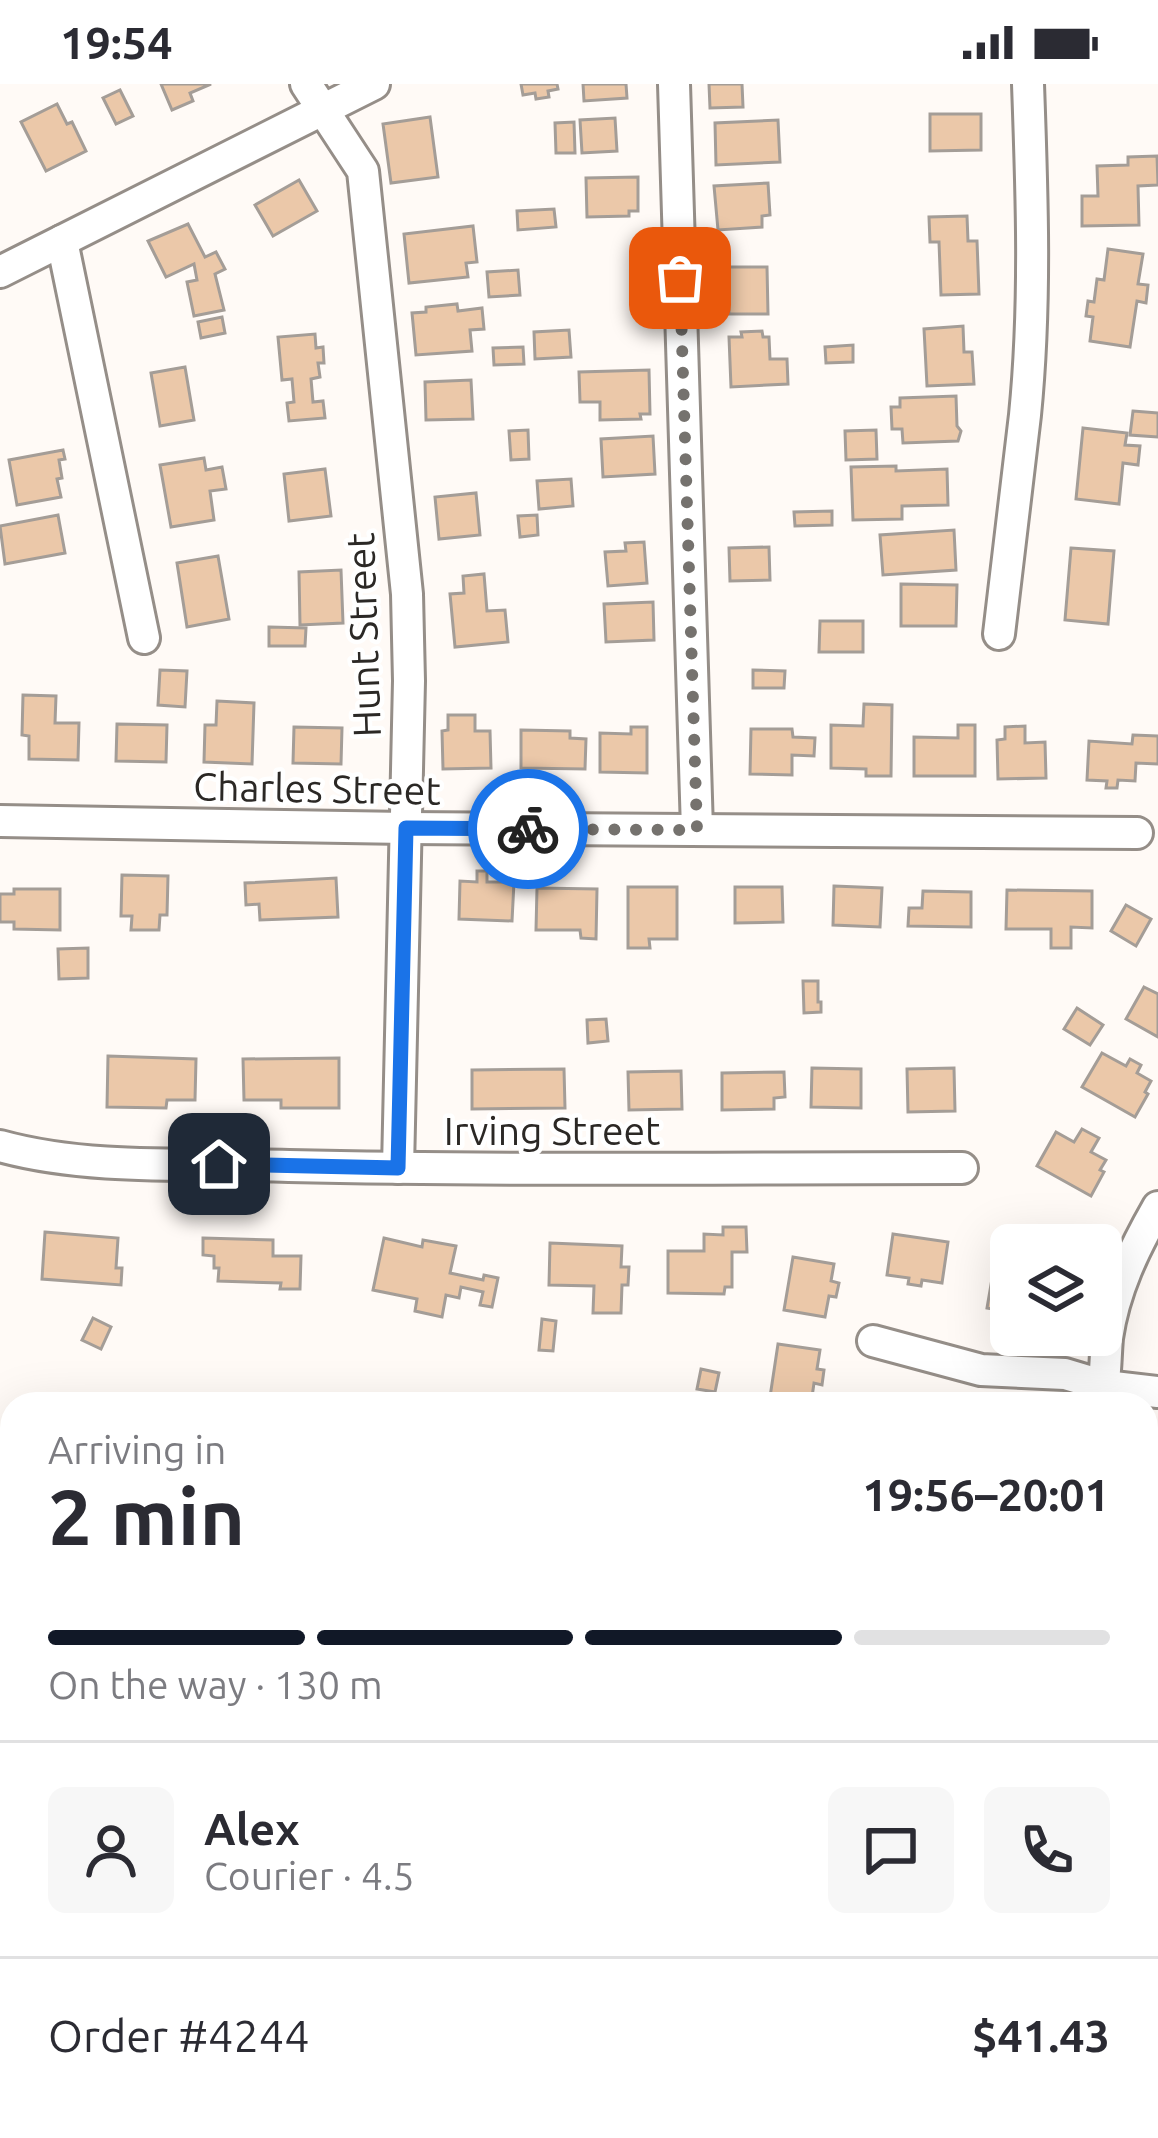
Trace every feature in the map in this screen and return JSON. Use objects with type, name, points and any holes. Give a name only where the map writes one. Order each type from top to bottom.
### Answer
[{"type":"street","name":"Hunt Street","points":[[306,84],[363,172],[406,594],[409,681],[398,1168]]},
{"type":"street","points":[[0,272],[374,84]]},
{"type":"street","points":[[674,84],[697,830]]},
{"type":"street","points":[[999,634],[1029,341],[1033,249],[1028,84]]},
{"type":"street","points":[[62,241],[144,638]]},
{"type":"street","name":"Charles Street","points":[[0,821],[1137,833]]},
{"type":"street","name":"Irving Street","points":[[0,1146],[34,1156],[121,1163],[962,1168]]},
{"type":"street","points":[[1102,1392],[1122,1276],[1158,1207]]},
{"type":"street","points":[[873,1341],[981,1370],[1064,1374],[1097,1392]]},
{"type":"building","points":[[161,84],[211,84],[190,93],[193,101],[172,110]]},
{"type":"building","points":[[521,84],[557,84],[558,89],[536,99],[535,93],[523,95]]},
{"type":"building","points":[[583,84],[626,84],[627,98],[584,101]]},
{"type":"building","points":[[709,84],[742,84],[743,107],[710,108]]},
{"type":"building","points":[[120,90],[133,116],[116,124],[103,98]]},
{"type":"building","points":[[57,104],[86,151],[46,171],[21,122]]},
{"type":"building","points":[[930,114],[981,114],[981,150],[930,151]]},
{"type":"building","points":[[430,117],[438,177],[391,183],[383,124]]},
{"type":"building","points":[[615,118],[617,151],[582,153],[580,120]]},
{"type":"building","points":[[778,120],[780,162],[716,165],[715,123]]},
{"type":"building","points":[[574,122],[575,153],[556,153],[555,123]]},
{"type":"building","points":[[1157,156],[1158,185],[1138,186],[1139,225],[1082,226],[1082,196],[1098,196],[1097,166],[1128,165],[1128,157]]},
{"type":"building","points":[[638,177],[638,211],[629,211],[629,216],[587,217],[586,178]]},
{"type":"building","points":[[299,180],[317,211],[273,236],[255,205]]},
{"type":"building","points":[[768,183],[770,215],[762,216],[762,227],[718,230],[714,186]]},
{"type":"building","points":[[554,209],[556,227],[518,230],[517,211]]},
{"type":"building","points":[[967,216],[968,241],[977,241],[979,294],[941,295],[939,242],[930,242],[929,217]]},
{"type":"building","points":[[188,224],[205,257],[216,252],[225,269],[215,274],[224,310],[194,316],[187,282],[197,280],[194,264],[166,277],[148,241]]},
{"type":"building","points":[[473,226],[477,262],[466,263],[468,277],[409,283],[404,234]]},
{"type":"building","points":[[1108,249],[1143,254],[1138,284],[1148,285],[1146,303],[1137,301],[1130,347],[1090,341],[1093,317],[1086,316],[1088,301],[1094,302],[1097,279],[1104,280]]},
{"type":"building","points":[[728,267],[767,267],[768,314],[729,314]]},
{"type":"building","points":[[518,270],[520,295],[489,297],[487,272]]},
{"type":"building","points":[[457,304],[458,311],[482,308],[484,329],[470,330],[472,351],[416,355],[412,313]]},
{"type":"building","points":[[222,317],[225,333],[201,338],[198,322]]},
{"type":"building","points":[[963,326],[964,352],[972,352],[974,384],[927,386],[924,329]]},
{"type":"building","points":[[569,330],[571,357],[535,359],[534,332]]},
{"type":"building","points":[[762,331],[763,337],[769,337],[770,359],[787,359],[788,384],[731,387],[729,337]]},
{"type":"building","points":[[315,334],[316,348],[323,347],[324,363],[318,363],[320,377],[311,379],[313,402],[323,401],[325,418],[289,421],[287,403],[294,402],[292,379],[282,380],[278,337]]},
{"type":"building","points":[[853,345],[853,362],[826,363],[825,347]]},
{"type":"building","points":[[523,347],[524,364],[494,365],[493,348]]},
{"type":"building","points":[[185,367],[194,420],[160,426],[151,373]]},
{"type":"building","points":[[649,370],[650,414],[640,414],[641,419],[600,420],[600,402],[580,402],[579,372]]},
{"type":"building","points":[[471,380],[473,419],[426,420],[425,382]]},
{"type":"building","points":[[956,396],[958,441],[903,443],[902,429],[892,429],[891,407],[900,407],[900,398]]},
{"type":"building","points":[[1133,411],[1158,413],[1158,437],[1130,435]]},
{"type":"building","points":[[1083,428],[1127,433],[1125,445],[1140,446],[1138,465],[1123,463],[1119,504],[1076,499]]},
{"type":"building","points":[[528,430],[529,459],[511,460],[509,431]]},
{"type":"building","points":[[876,430],[877,459],[846,460],[845,431]]},
{"type":"building","points":[[653,436],[655,474],[603,477],[601,439]]},
{"type":"building","points":[[63,450],[65,459],[59,460],[62,478],[57,479],[61,497],[17,505],[9,460]]},
{"type":"building","points":[[204,458],[206,470],[222,467],[226,489],[210,491],[214,520],[171,527],[160,465]]},
{"type":"building","points":[[896,466],[896,471],[947,469],[948,505],[902,506],[902,519],[853,520],[851,467]]},
{"type":"building","points":[[325,469],[331,516],[289,521],[284,474]]},
{"type":"building","points":[[571,479],[573,506],[539,509],[537,481]]},
{"type":"building","points":[[476,493],[480,535],[439,539],[435,497]]},
{"type":"building","points":[[832,511],[832,525],[795,526],[794,512]]},
{"type":"building","points":[[58,515],[65,553],[5,564],[0,526]]},
{"type":"building","points":[[537,515],[538,535],[520,537],[518,516]]},
{"type":"building","points":[[954,530],[956,570],[883,575],[880,535]]},
{"type":"building","points":[[644,542],[647,583],[608,586],[605,552],[626,551],[625,543]]},
{"type":"building","points":[[769,547],[770,580],[730,581],[729,548]]},
{"type":"building","points":[[1071,548],[1114,551],[1108,624],[1065,620]]},
{"type":"building","points":[[218,556],[229,619],[187,627],[177,563]]},
{"type":"building","points":[[341,570],[343,623],[300,625],[299,572]]},
{"type":"building","points":[[484,574],[487,611],[505,610],[508,642],[455,647],[450,594],[464,593],[463,576]]},
{"type":"building","points":[[901,584],[957,585],[956,626],[901,626]]},
{"type":"building","points":[[653,602],[654,640],[606,642],[604,604]]},
{"type":"building","points":[[820,621],[863,621],[863,652],[819,652]]},
{"type":"building","points":[[269,627],[306,628],[305,646],[269,646]]},
{"type":"building","points":[[160,670],[187,671],[185,707],[158,705]]},
{"type":"building","points":[[753,670],[785,671],[784,688],[753,688]]},
{"type":"building","points":[[23,695],[56,696],[55,723],[79,723],[78,760],[29,759],[29,736],[22,735]]},
{"type":"building","points":[[217,701],[254,703],[252,764],[204,762],[205,725],[216,725]]},
{"type":"building","points":[[864,704],[892,705],[891,776],[866,776],[866,769],[831,768],[831,725],[863,726]]},
{"type":"building","points":[[448,715],[475,715],[475,731],[490,731],[491,768],[443,769],[442,731],[448,730]]},
{"type":"building","points":[[117,724],[167,725],[166,762],[116,761]]},
{"type":"building","points":[[958,725],[975,725],[975,776],[914,776],[914,737],[958,738]]},
{"type":"building","points":[[1025,726],[1025,743],[1045,742],[1046,778],[998,779],[997,740],[1005,739],[1005,727]]},
{"type":"building","points":[[294,727],[342,728],[341,764],[293,763]]},
{"type":"building","points":[[631,727],[647,727],[647,773],[600,772],[600,733],[631,734]]},
{"type":"building","points":[[751,729],[792,729],[793,737],[815,738],[814,756],[792,755],[792,775],[750,774]]},
{"type":"building","points":[[521,730],[570,731],[570,738],[586,739],[585,769],[521,768]]},
{"type":"building","points":[[1133,735],[1158,736],[1158,764],[1136,763],[1135,781],[1118,780],[1117,788],[1106,788],[1107,781],[1087,780],[1089,741],[1132,744]]},
{"type":"building","points":[[477,871],[487,871],[487,882],[514,882],[512,921],[459,919],[460,881],[477,882]]},
{"type":"building","points":[[122,875],[168,876],[167,915],[160,915],[159,930],[131,930],[132,916],[121,916]]},
{"type":"building","points":[[336,878],[338,917],[260,920],[259,904],[246,905],[245,883]]},
{"type":"building","points":[[834,886],[882,888],[880,927],[833,925]]},
{"type":"building","points":[[628,887],[677,887],[677,939],[649,939],[650,948],[628,948]]},
{"type":"building","points":[[735,887],[782,887],[783,922],[735,923]]},
{"type":"building","points":[[537,888],[597,889],[596,939],[581,938],[580,930],[536,930]]},
{"type":"building","points":[[14,889],[60,889],[60,930],[14,929],[14,922],[0,922],[0,894],[14,894]]},
{"type":"building","points":[[1007,890],[1092,891],[1092,928],[1071,927],[1071,948],[1051,948],[1051,929],[1006,929]]},
{"type":"building","points":[[923,891],[971,892],[971,927],[908,926],[909,908],[922,908]]},
{"type":"building","points":[[1126,905],[1151,919],[1136,946],[1111,931]]},
{"type":"building","points":[[88,948],[88,978],[59,979],[58,949]]},
{"type":"building","points":[[803,981],[818,981],[821,1012],[804,1013]]},
{"type":"building","points":[[1144,987],[1158,994],[1158,1037],[1126,1019]]},
{"type":"building","points":[[1077,1008],[1103,1025],[1090,1045],[1064,1029]]},
{"type":"building","points":[[606,1019],[608,1041],[588,1043],[587,1020]]},
{"type":"building","points":[[1102,1053],[1126,1066],[1130,1059],[1141,1065],[1137,1073],[1151,1081],[1135,1117],[1082,1087]]},
{"type":"building","points":[[108,1056],[196,1059],[195,1100],[167,1100],[166,1108],[107,1107]]},
{"type":"building","points":[[339,1058],[339,1108],[281,1108],[281,1100],[244,1100],[243,1059]]},
{"type":"building","points":[[812,1068],[861,1069],[861,1108],[811,1107]]},
{"type":"building","points":[[954,1068],[955,1111],[908,1112],[907,1069]]},
{"type":"building","points":[[564,1069],[565,1108],[472,1109],[472,1070]]},
{"type":"building","points":[[681,1071],[682,1109],[629,1110],[628,1072]]},
{"type":"building","points":[[784,1072],[785,1097],[774,1098],[774,1109],[722,1110],[722,1073]]},
{"type":"building","points":[[1082,1129],[1099,1138],[1091,1152],[1106,1160],[1091,1196],[1037,1166],[1056,1132],[1074,1142]]},
{"type":"building","points":[[723,1227],[746,1227],[747,1252],[732,1252],[732,1287],[725,1287],[724,1294],[668,1293],[668,1251],[704,1251],[704,1234],[723,1235]]},
{"type":"building","points":[[45,1232],[118,1238],[116,1268],[122,1268],[121,1285],[42,1279]]},
{"type":"building","points":[[893,1234],[948,1242],[942,1283],[922,1280],[921,1286],[908,1284],[909,1278],[887,1275]]},
{"type":"building","points":[[203,1238],[273,1240],[273,1256],[301,1256],[300,1289],[280,1289],[281,1283],[218,1281],[214,1256],[203,1255]]},
{"type":"building","points":[[384,1238],[422,1247],[423,1240],[456,1246],[450,1273],[498,1278],[492,1307],[480,1305],[483,1292],[461,1287],[459,1298],[446,1295],[442,1317],[415,1311],[417,1299],[373,1290]]},
{"type":"building","points":[[550,1243],[622,1246],[621,1267],[629,1267],[628,1285],[622,1285],[621,1313],[593,1313],[594,1286],[549,1285]]},
{"type":"building","points":[[793,1257],[834,1264],[831,1281],[839,1283],[836,1297],[829,1296],[825,1317],[784,1310]]},
{"type":"building","points":[[93,1318],[111,1327],[101,1349],[82,1340]]},
{"type":"building","points":[[542,1319],[556,1321],[553,1351],[539,1350]]},
{"type":"building","points":[[778,1344],[820,1350],[817,1369],[824,1370],[822,1385],[814,1383],[813,1392],[771,1392]]},
{"type":"building","points":[[701,1369],[719,1373],[715,1392],[697,1389]]},
{"type":"way so far","points":[[528,829],[697,830],[680,278]]},
{"type":"route","points":[[219,1164],[398,1168],[406,828],[528,829]]}]
